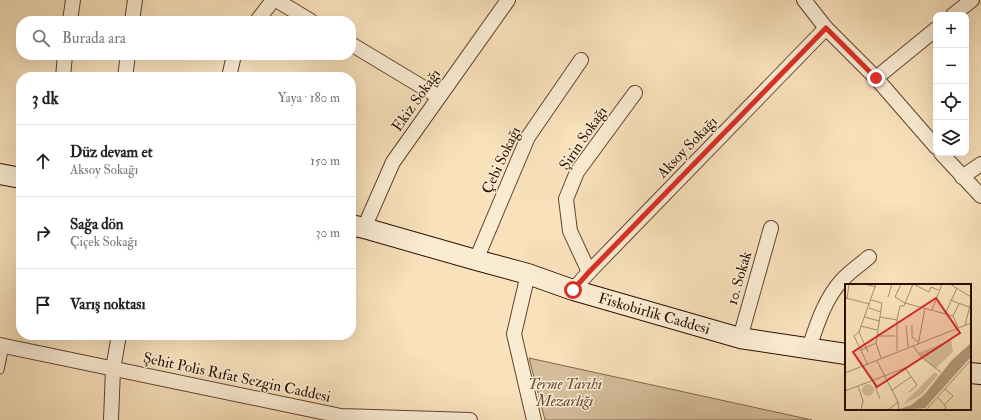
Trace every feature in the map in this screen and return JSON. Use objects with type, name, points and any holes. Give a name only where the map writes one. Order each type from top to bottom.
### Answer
[{"type":"main road","points":[[0,174],[16,177]]},
{"type":"main road","name":"Fiskobirlik Caddesi","points":[[357,226],[528,274],[573,290],[740,338],[845,354]]},
{"type":"main road","points":[[971,373],[981,374]]},
{"type":"street","points":[[71,16],[73,0]]},
{"type":"street","points":[[133,16],[135,0]]},
{"type":"street","points":[[261,16],[275,0],[302,16]]},
{"type":"street","name":"Ekiz Sokağı","points":[[357,226],[393,162],[508,0]]},
{"type":"street","points":[[804,0],[826,28],[876,78],[933,144]]},
{"type":"street","points":[[957,12],[972,0]]},
{"type":"street","name":"Aksoy Sokağı","points":[[573,290],[826,28]]},
{"type":"street","points":[[876,78],[933,31]]},
{"type":"street","points":[[356,47],[439,97]]},
{"type":"street","points":[[63,72],[65,60]]},
{"type":"street","points":[[126,72],[127,60]]},
{"type":"street","points":[[229,72],[233,60]]},
{"type":"street","name":"Çebi Sokağı","points":[[476,260],[528,137],[581,60]]},
{"type":"street","name":"Şirin Sokağı","points":[[589,272],[570,231],[566,199],[577,172],[635,93]]},
{"type":"street","points":[[944,156],[981,196]]},
{"type":"street","points":[[962,177],[981,164]]},
{"type":"street","name":"10. Sokak","points":[[740,338],[771,228]]},
{"type":"street","points":[[809,348],[820,316],[827,302],[843,279],[869,257]]},
{"type":"street","points":[[528,274],[514,334],[534,420]]},
{"type":"street","points":[[111,420],[113,369],[118,340]]},
{"type":"street","name":"Şehit Polis Rıfat Sezgin Caddesi","points":[[2,346],[341,418],[470,420]]},
{"type":"lane","points":[[0,370],[2,346]]},
{"type":"green space","name":"Terme Tarihi Mezarlığı","points":[[529,358],[812,420],[545,420]]},
{"type":"route","points":[[573,290],[826,28],[876,78]]}]
